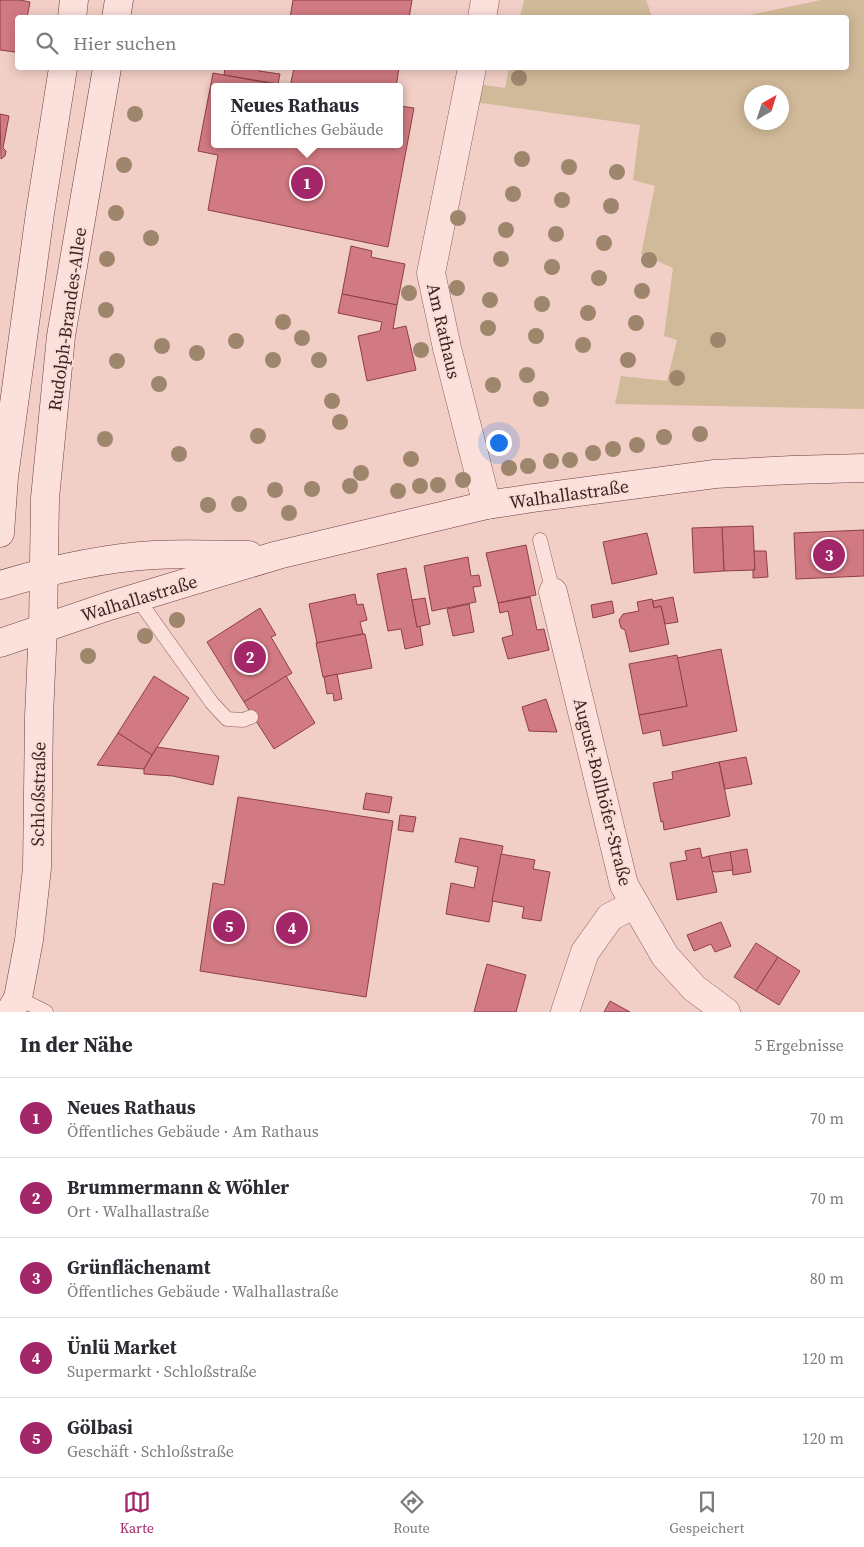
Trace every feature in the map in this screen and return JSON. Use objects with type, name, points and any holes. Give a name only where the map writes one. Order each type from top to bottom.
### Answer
[{"type":"main road","points":[[72,15],[74,0]]},
{"type":"main road","points":[[116,15],[119,0]]},
{"type":"main road","points":[[482,15],[485,0]]},
{"type":"main road","points":[[0,533],[4,476],[36,242],[63,70]]},
{"type":"main road","name":"Rudolph-Brandes-Allee","points":[[44,572],[45,498],[61,336],[107,70]]},
{"type":"main road","name":"Am Rathaus","points":[[472,70],[431,273],[447,348],[487,505]]},
{"type":"main road","name":"Walhallastraße","points":[[0,643],[43,627],[278,555],[487,505],[715,474],[864,468]]},
{"type":"main road","name":"Walhallastraße","points":[[0,585],[44,572],[108,560],[154,555],[278,555]]},
{"type":"main road","name":"Schloßstraße","points":[[14,1005],[29,940],[37,868],[39,716],[44,572]]},
{"type":"main road","name":"August-Bollhöfer-Straße","points":[[553,592],[624,885],[665,956],[694,988],[726,1012]]},
{"type":"main road","points":[[565,1012],[584,952],[610,917],[634,904]]},
{"type":"lane","name":"August-Bollhöfer-Straße","points":[[540,540],[553,592]]},
{"type":"lane","points":[[137,598],[212,703],[227,719],[243,720],[250,717]]},
{"type":"lane","points":[[14,1005],[46,1012]]},
{"type":"shaded area","points":[[524,0],[646,0],[651,15],[520,15]]},
{"type":"shaded area","points":[[821,0],[864,0],[864,409],[615,404],[621,376],[667,381],[677,340],[664,336],[673,268],[641,254],[655,186],[633,180],[640,125],[474,102],[478,84],[505,88],[509,70],[849,70],[849,15],[750,15]]},
{"type":"building","points":[[0,0],[30,2],[28,15],[15,15],[15,52],[0,50]]},
{"type":"building","points":[[293,0],[412,0],[410,15],[290,15]]},
{"type":"building","points":[[225,70],[259,70],[280,74],[278,83],[224,75]]},
{"type":"building","points":[[294,70],[399,70],[397,83],[291,83]]},
{"type":"building","points":[[213,73],[268,83],[211,83]]},
{"type":"building","points":[[211,83],[211,148],[403,148],[403,106],[414,108],[388,247],[208,210],[218,155],[198,151]]},
{"type":"building","points":[[0,114],[9,116],[3,148],[6,151],[5,156],[1,159]]},
{"type":"building","points":[[351,246],[372,251],[371,257],[405,264],[397,305],[342,294]]},
{"type":"building","points":[[342,294],[397,305],[393,329],[406,326],[416,370],[367,381],[358,336],[380,331],[382,322],[338,313]]},
{"type":"building","points":[[753,526],[755,570],[724,571],[722,527]]},
{"type":"building","points":[[722,527],[724,571],[694,573],[692,528]]},
{"type":"building","points":[[864,530],[864,576],[796,579],[794,533]]},
{"type":"building","points":[[647,533],[657,574],[612,584],[603,542]]},
{"type":"building","points":[[526,545],[536,595],[498,603],[486,553]]},
{"type":"building","points":[[754,551],[766,551],[768,577],[753,578],[753,570],[755,570]]},
{"type":"building","points":[[468,557],[471,576],[479,575],[481,586],[473,587],[476,602],[432,611],[424,566]]},
{"type":"building","points":[[406,568],[417,627],[420,626],[423,645],[405,649],[401,629],[388,631],[377,574]]},
{"type":"building","points":[[355,594],[357,605],[363,604],[367,620],[360,622],[363,634],[317,643],[309,604]]},
{"type":"building","points":[[530,597],[537,630],[544,629],[549,650],[508,659],[502,638],[513,635],[508,611],[500,613],[498,603]]},
{"type":"building","points":[[673,597],[678,622],[665,624],[661,606],[654,608],[653,601]]},
{"type":"building","points":[[425,598],[430,624],[417,627],[412,600]]},
{"type":"building","points":[[652,599],[654,608],[661,606],[669,644],[630,652],[625,630],[621,628],[619,620],[623,614],[639,611],[637,602]]},
{"type":"building","points":[[612,601],[614,613],[593,618],[591,605]]},
{"type":"building","points":[[469,604],[474,632],[453,636],[447,609]]},
{"type":"building","points":[[260,608],[276,635],[271,637],[292,673],[244,702],[207,642]]},
{"type":"building","points":[[365,634],[372,668],[323,677],[316,643]]},
{"type":"building","points":[[721,649],[737,731],[663,746],[660,730],[643,734],[639,715],[687,706],[677,658]]},
{"type":"building","points":[[677,655],[687,706],[639,715],[629,664]]},
{"type":"building","points":[[337,674],[342,699],[334,701],[333,693],[327,694],[324,677]]},
{"type":"building","points":[[154,676],[189,698],[152,755],[118,733]]},
{"type":"building","points":[[286,676],[315,723],[274,749],[244,702]]},
{"type":"building","points":[[546,699],[557,732],[529,731],[522,707]]},
{"type":"building","points":[[118,733],[152,755],[144,769],[97,765]]},
{"type":"building","points":[[157,747],[219,756],[213,785],[173,776],[144,774],[144,769]]},
{"type":"building","points":[[746,757],[752,784],[725,789],[719,762]]},
{"type":"building","points":[[719,762],[730,816],[664,830],[653,783],[673,779],[672,772]]},
{"type":"building","points":[[366,793],[392,797],[389,813],[363,809]]},
{"type":"building","points":[[238,797],[393,821],[366,997],[200,971],[213,883],[224,885]]},
{"type":"building","points":[[400,815],[416,817],[413,832],[398,830]]},
{"type":"building","points":[[460,838],[503,846],[489,922],[446,914],[451,883],[474,888],[478,867],[455,862]]},
{"type":"building","points":[[700,848],[702,858],[709,856],[717,892],[677,900],[670,863],[687,860],[685,851]]},
{"type":"building","points":[[747,849],[751,872],[733,875],[730,852]]},
{"type":"building","points":[[730,852],[733,870],[712,871],[709,856]]},
{"type":"building","points":[[501,854],[535,860],[533,869],[550,872],[541,921],[522,918],[524,907],[492,901]]},
{"type":"building","points":[[721,922],[731,946],[715,952],[711,944],[694,951],[687,935]]},
{"type":"building","points":[[756,943],[778,957],[756,991],[734,977]]},
{"type":"building","points":[[778,957],[800,971],[779,1005],[756,991]]},
{"type":"building","points":[[487,964],[526,975],[516,1012],[474,1012]]},
{"type":"building","points":[[610,1001],[630,1012],[604,1012]]},
{"type":"place","name":"Neues Rathaus","points":[[307,183]]},
{"type":"place","name":"Grünflächenamt","points":[[829,555]]},
{"type":"place","name":"Brummermann & Wöhler","points":[[250,657]]},
{"type":"place","name":"Gölbasi","points":[[229,926]]},
{"type":"place","name":"Ünlü Market","points":[[292,928]]}]
